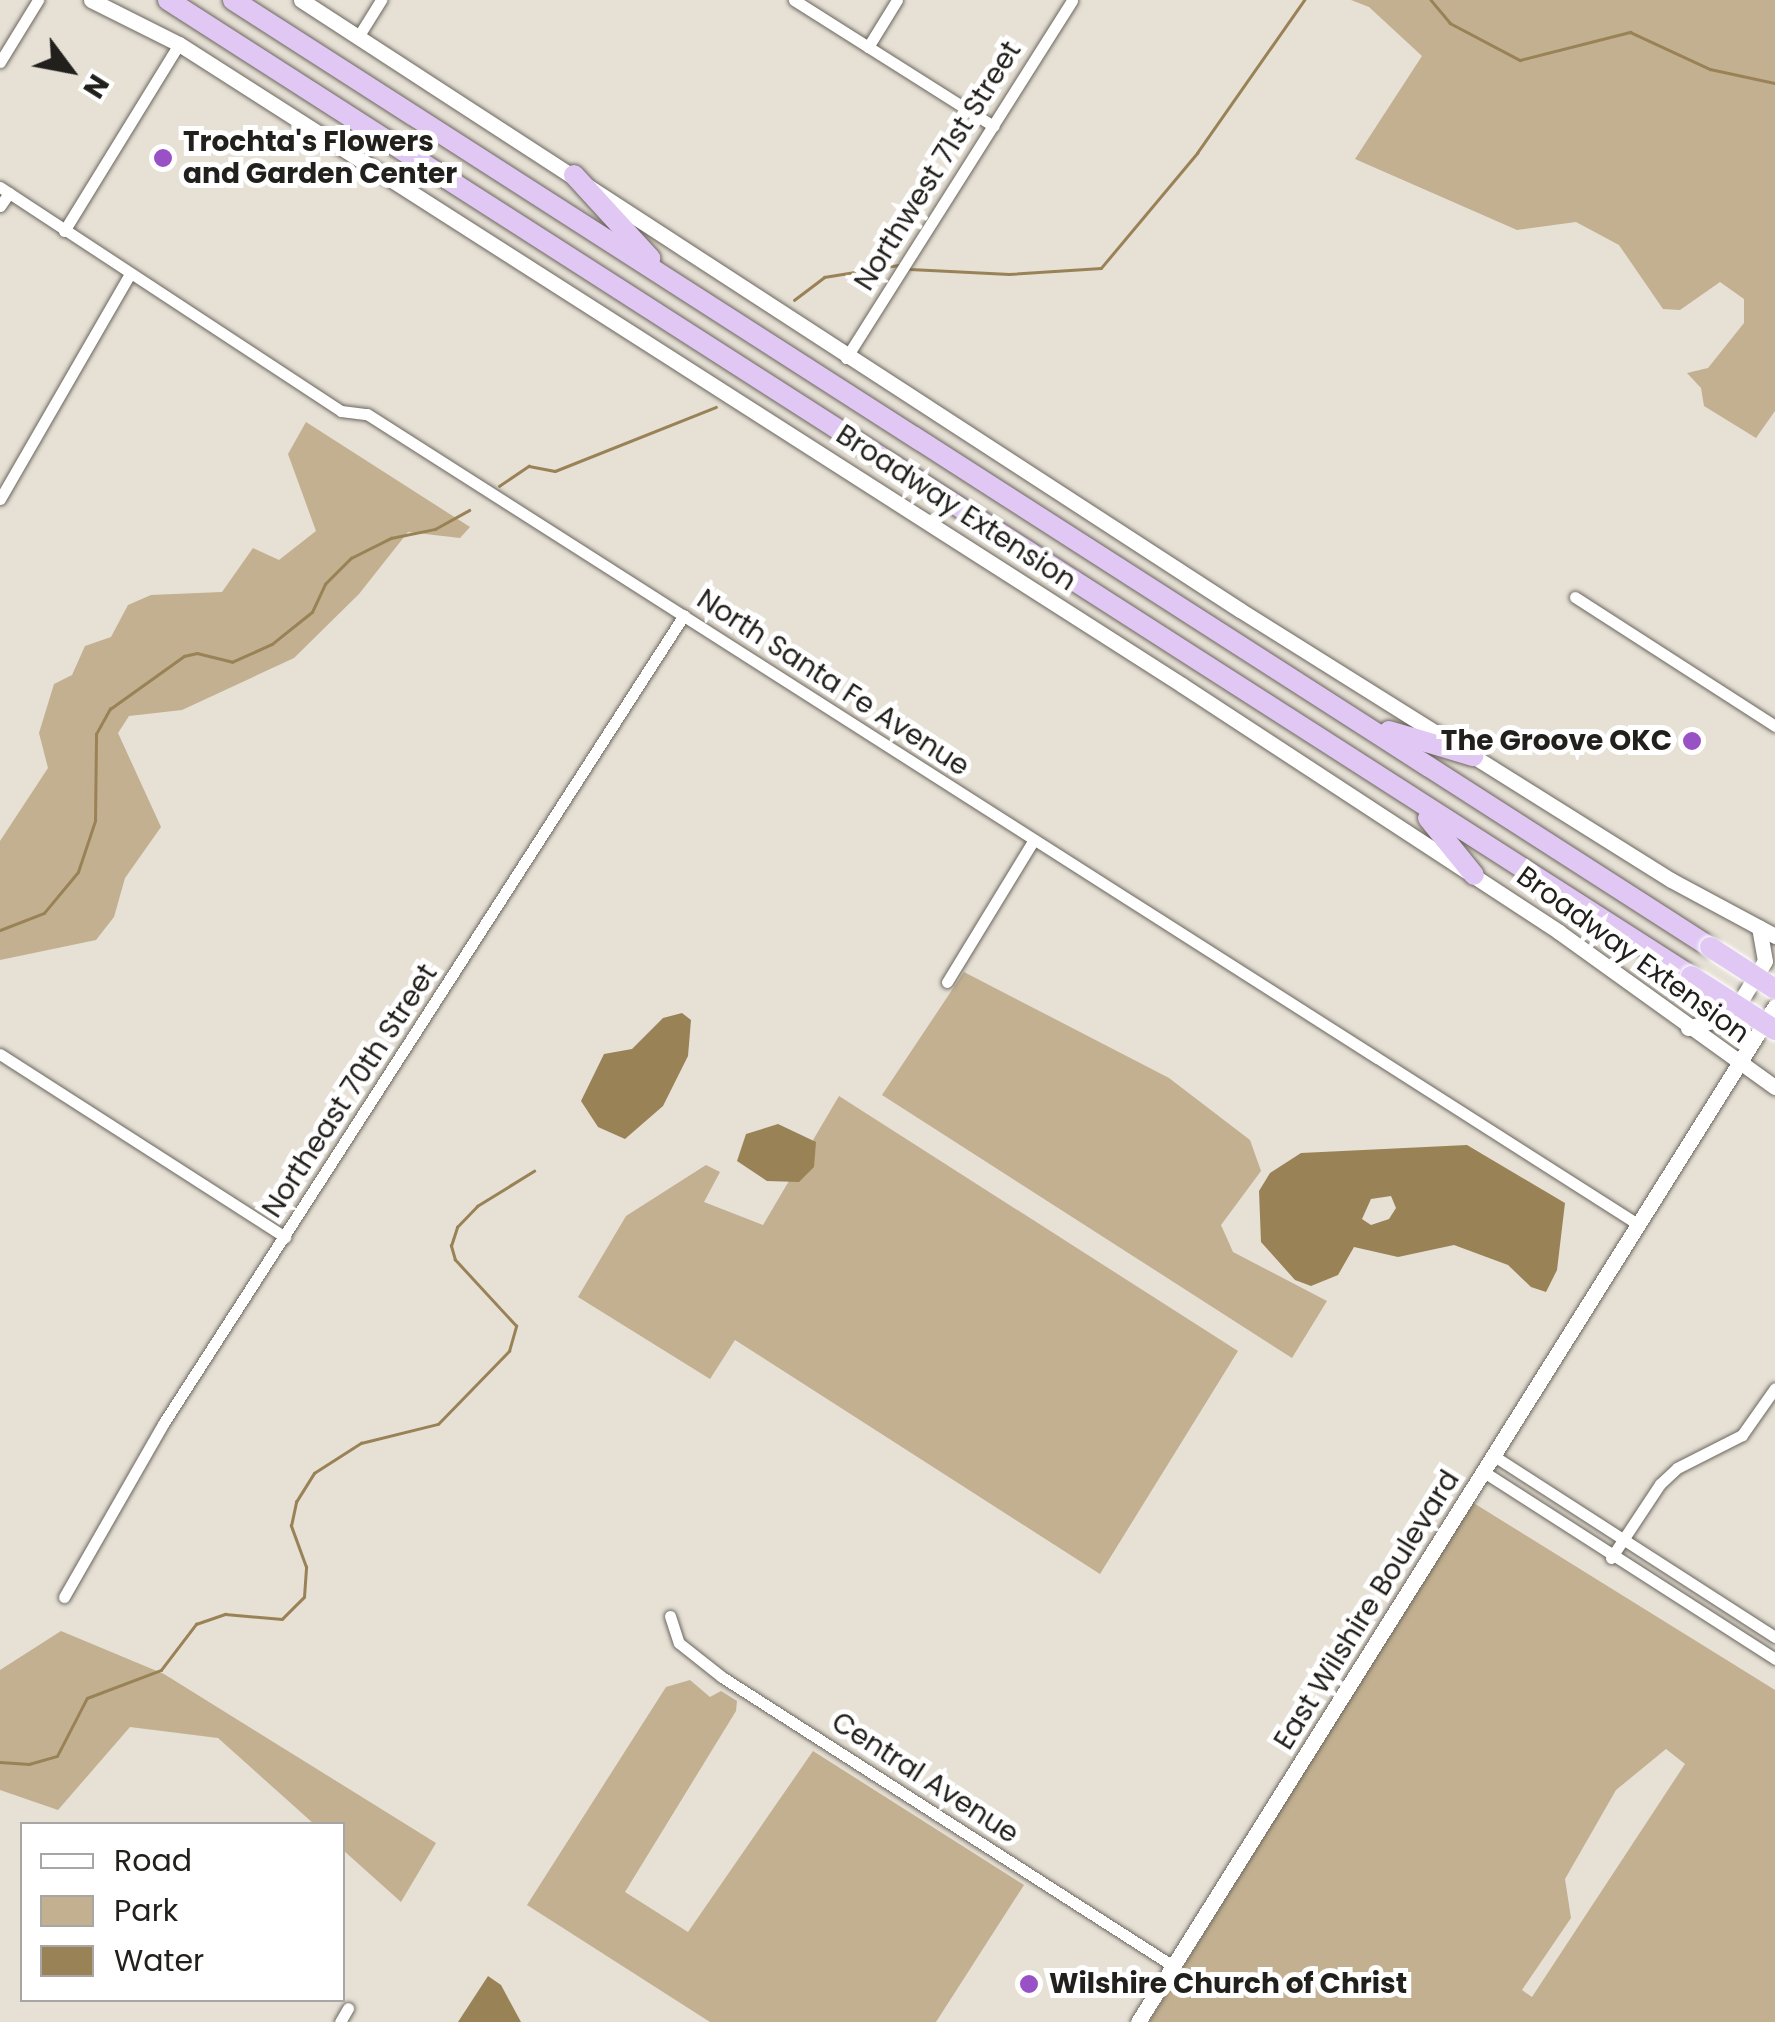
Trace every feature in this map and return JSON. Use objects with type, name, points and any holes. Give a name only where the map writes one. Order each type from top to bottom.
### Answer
[{"type":"highway","name":"Broadway Extension","points":[[168,0],[1775,1030]]},
{"type":"highway","name":"Broadway Extension","points":[[232,0],[1775,989]]},
{"type":"highway","points":[[574,175],[668,278]]},
{"type":"highway","points":[[1364,724],[1474,756]]},
{"type":"highway","points":[[1414,802],[1474,875]]},
{"type":"main road","name":"Broadway Extension","points":[[90,0],[179,44],[1474,875],[1738,1066],[1775,1087]]},
{"type":"main road","points":[[301,0],[574,175],[846,358],[1474,756],[1775,936]]},
{"type":"main road","points":[[1688,1028],[1732,1016],[1765,961],[1759,928]]},
{"type":"main road","name":"East Wilshire Boulevard","points":[[1138,2022],[1775,1006]]},
{"type":"street","points":[[0,62],[38,0]]},
{"type":"street","points":[[358,37],[381,0]]},
{"type":"street","points":[[794,0],[993,126]]},
{"type":"street","points":[[868,47],[898,0]]},
{"type":"street","name":"Northwest 71st Street","points":[[846,358],[1072,0]]},
{"type":"street","points":[[64,231],[179,44]]},
{"type":"street","points":[[0,206],[4,190]]},
{"type":"street","name":"North Santa Fe Avenue","points":[[4,190],[129,276],[341,411],[367,414],[1032,843],[1639,1225]]},
{"type":"street","points":[[0,499],[129,276]]},
{"type":"street","points":[[1575,597],[1775,726]]},
{"type":"street","name":"Northeast 70th Street","points":[[64,1597],[163,1424],[684,615]]},
{"type":"street","points":[[947,982],[1032,843]]},
{"type":"street","points":[[0,1054],[284,1236]]},
{"type":"street","points":[[1611,1558],[1660,1484],[1677,1468],[1742,1435],[1775,1388]]},
{"type":"street","points":[[1494,1456],[1775,1638]]},
{"type":"street","points":[[1484,1472],[1611,1558],[1775,1659]]},
{"type":"street","name":"Central Avenue","points":[[670,1616],[679,1643],[722,1677],[1174,1966]]},
{"type":"street","points":[[340,2022],[348,2008]]},
{"type":"green space","points":[[1351,0],[1775,0],[1775,411],[1756,438],[1704,406],[1701,388],[1687,373],[1708,368],[1744,323],[1744,299],[1720,282],[1680,310],[1663,309],[1619,245],[1576,222],[1517,230],[1355,159],[1422,56],[1369,7]]},
{"type":"green space","points":[[306,422],[470,527],[460,538],[408,532],[359,594],[294,658],[182,710],[129,716],[118,733],[161,827],[125,878],[114,917],[96,940],[0,960],[0,841],[48,768],[39,733],[54,684],[72,675],[85,646],[111,637],[128,605],[151,595],[222,592],[253,548],[279,560],[316,531],[288,454]]},
{"type":"green space","points":[[964,972],[1169,1078],[1250,1140],[1261,1171],[1221,1225],[1233,1252],[1327,1301],[1292,1358],[882,1095]]},
{"type":"green space","points":[[839,1096],[1238,1351],[1100,1574],[735,1340],[710,1379],[578,1297],[626,1216],[706,1165],[720,1172],[704,1202],[763,1225]]},
{"type":"green space","points":[[1472,1502],[1775,1690],[1775,2022],[1149,2022]],"holes":[[[1666,1749],[1685,1764],[1532,1997],[1522,1990],[1571,1918],[1565,1879],[1616,1790]]]},
{"type":"green space","points":[[61,1631],[164,1674],[436,1843],[401,1902],[345,1852],[345,1822],[312,1822],[218,1738],[130,1727],[58,1810],[0,1790],[0,1670]]},
{"type":"green space","points":[[690,1680],[710,1697],[721,1691],[737,1701],[736,1711],[625,1892],[688,1932],[813,1751],[1024,1885],[936,2022],[710,2022],[527,1905],[666,1687]]},
{"type":"water","points":[[682,1013],[691,1020],[688,1056],[663,1106],[625,1139],[598,1127],[581,1101],[604,1054],[632,1049],[663,1018]]},
{"type":"water","points":[[778,1124],[816,1142],[814,1167],[799,1182],[767,1181],[737,1161],[746,1134]]},
{"type":"water","points":[[1467,1145],[1565,1203],[1557,1270],[1546,1292],[1531,1287],[1508,1265],[1454,1245],[1398,1257],[1354,1247],[1338,1275],[1311,1286],[1295,1280],[1261,1242],[1259,1191],[1270,1173],[1301,1153]],"holes":[[[1391,1196],[1396,1208],[1389,1219],[1371,1225],[1362,1219],[1371,1199]]]},
{"type":"water","points":[[488,1976],[501,1985],[521,2022],[458,2022]]},
{"type":"waterway","points":[[910,269],[1009,274],[1101,268],[1197,153],[1304,0]]},
{"type":"waterway","points":[[1431,0],[1450,23],[1520,60],[1630,32],[1710,69],[1775,83]]},
{"type":"waterway","points":[[794,300],[824,277],[898,265]]},
{"type":"waterway","points":[[499,486],[529,466],[555,471],[716,407]]},
{"type":"waterway","points":[[0,930],[44,913],[78,872],[95,821],[96,734],[110,709],[184,656],[197,653],[232,662],[272,644],[312,612],[325,584],[351,558],[391,538],[435,529],[469,510]]},
{"type":"waterway","points":[[0,1762],[29,1764],[57,1756],[87,1698],[161,1670],[196,1624],[225,1614],[282,1619],[304,1597],[306,1567],[291,1526],[296,1502],[314,1473],[361,1443],[438,1424],[509,1351],[516,1326],[455,1260],[451,1246],[457,1227],[477,1206],[534,1171]]},
{"type":"place","name":"Trochta's Flowers and Garden Center","points":[[163,158]]},
{"type":"place","name":"The Groove OKC","points":[[1692,741]]},
{"type":"place","name":"Wilshire Church of Christ","points":[[1029,1984]]}]
